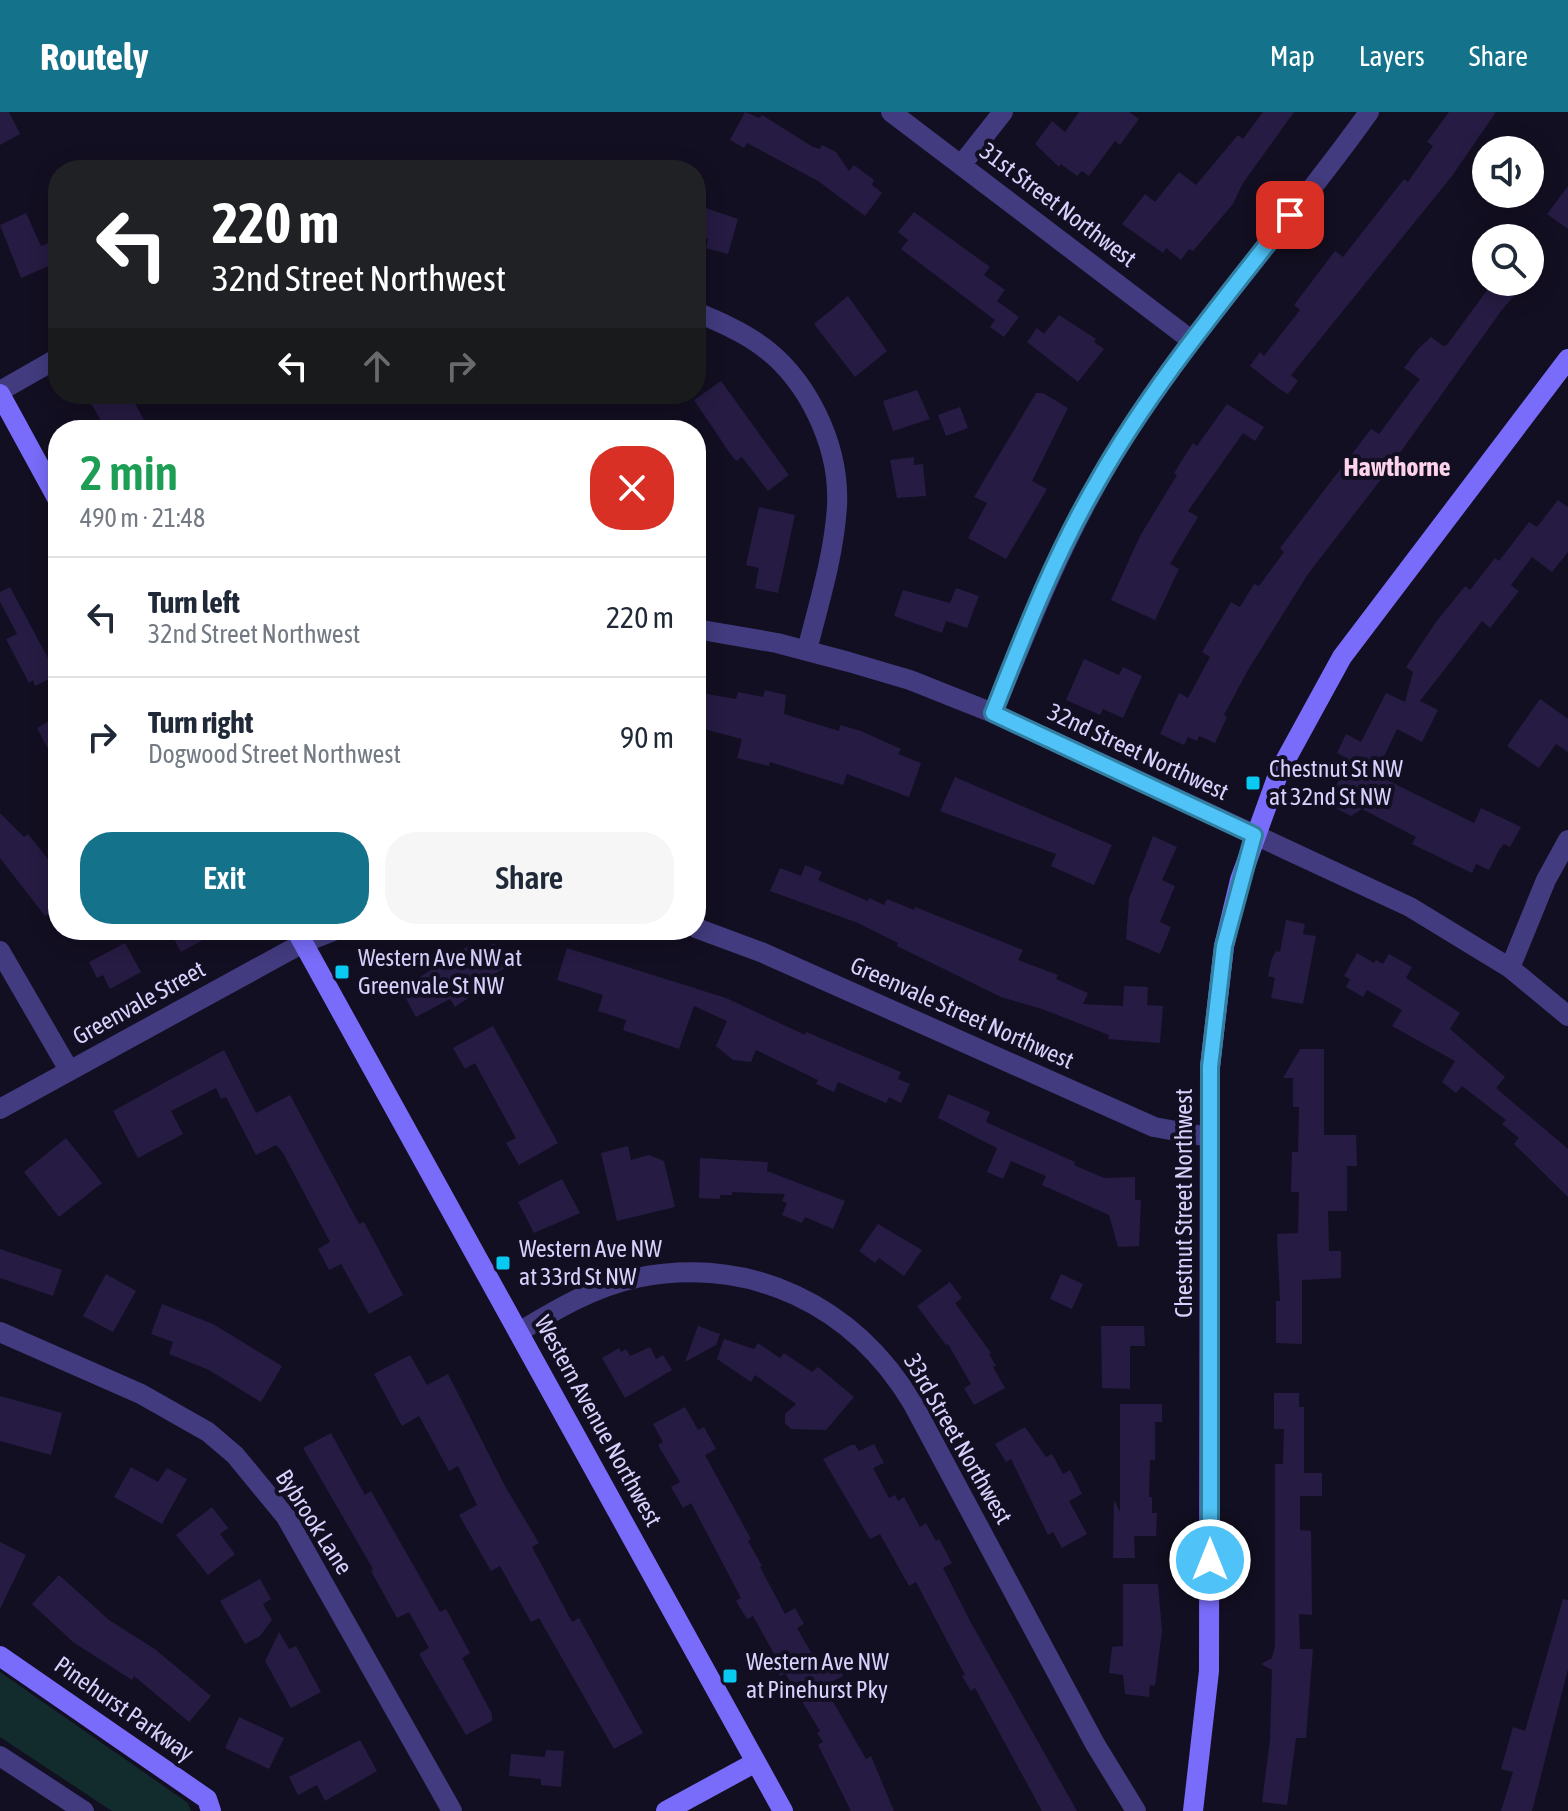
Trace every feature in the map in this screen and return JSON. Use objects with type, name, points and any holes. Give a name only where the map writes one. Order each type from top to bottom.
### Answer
[{"type":"street","name":"31st Street Northwest","points":[[891,112],[1191,340]]},
{"type":"street","points":[[962,164],[1003,112]]},
{"type":"street","points":[[993,713],[1046,584],[1087,500],[1141,412],[1191,340],[1369,112]]},
{"type":"street","points":[[706,317],[749,338],[780,363],[799,384],[827,435],[837,504],[832,544],[807,650]]},
{"type":"street","name":"Chestnut Street Northwest","points":[[1193,1811],[1209,1671],[1209,1137],[1217,987],[1230,920],[1254,835],[1288,753],[1342,657],[1568,359]]},
{"type":"street","points":[[48,364],[0,393],[48,482]]},
{"type":"street","name":"32nd Street Northwest","points":[[706,631],[807,650],[910,680],[993,713],[1410,907],[1510,968],[1568,1016]]},
{"type":"street","points":[[1510,968],[1546,880],[1568,840]]},
{"type":"street","name":"Greenvale Street Northwest","points":[[706,932],[761,952],[1154,1127],[1209,1137]]},
{"type":"street","name":"Greenvale Street","points":[[0,1109],[295,940]]},
{"type":"street","name":"Western Avenue Northwest","points":[[302,940],[783,1811]]},
{"type":"street","points":[[0,951],[69,1070]]},
{"type":"street","name":"33rd Street Northwest","points":[[519,1332],[608,1286],[635,1278],[693,1273],[738,1277],[777,1287],[808,1301],[848,1326],[879,1355],[913,1404],[1095,1744],[1136,1811]]},
{"type":"street","name":"Bybrook Lane","points":[[0,1332],[182,1416],[208,1432],[263,1485],[286,1517],[452,1811]]},
{"type":"street","name":"Pinehurst Parkway","points":[[0,1656],[207,1799],[211,1811]]},
{"type":"street","points":[[0,1756],[84,1811]]},
{"type":"street","points":[[666,1811],[756,1762]]},
{"type":"green space","points":[[0,1672],[188,1803],[191,1811],[112,1811],[0,1737]]},
{"type":"building","points":[[0,112],[9,112],[20,134],[0,145]]},
{"type":"building","points":[[745,112],[759,118],[762,115],[813,147],[820,149],[822,145],[836,152],[849,171],[854,165],[874,180],[872,185],[882,193],[865,216],[818,181],[747,143],[744,148],[730,140]]},
{"type":"building","points":[[1079,112],[1129,112],[1139,119],[1120,145],[1115,141],[1089,176],[1082,171],[1077,176],[1061,164],[1059,167],[1035,144],[1052,121],[1065,132]]},
{"type":"building","points":[[1263,112],[1294,112],[1243,183],[1233,204],[1193,251],[1189,249],[1181,260],[1166,248],[1163,253],[1122,224],[1145,194],[1155,202],[1179,172],[1196,185],[1238,135],[1243,139]]},
{"type":"building","points":[[1449,112],[1496,112],[1480,136],[1472,136],[1472,147],[1452,176],[1291,375],[1298,381],[1288,394],[1250,366],[1260,352],[1264,356],[1300,310],[1294,305],[1335,251],[1343,257],[1404,179],[1408,182],[1433,146],[1427,142]]},
{"type":"building","points":[[1568,186],[1568,229],[1547,214]]},
{"type":"building","points":[[706,208],[738,219],[728,254],[706,248]]},
{"type":"building","points":[[914,212],[990,267],[984,275],[1005,290],[997,301],[1019,317],[1004,337],[990,327],[995,320],[901,249],[908,240],[898,232]]},
{"type":"building","points":[[26,213],[41,246],[48,243],[48,266],[21,278],[0,225]]},
{"type":"building","points":[[848,296],[887,351],[855,377],[814,324]]},
{"type":"building","points":[[1483,296],[1514,296],[1308,574],[1248,670],[1224,715],[1227,717],[1215,743],[1199,736],[1197,741],[1188,737],[1184,745],[1160,734],[1179,693],[1188,698],[1210,657],[1202,652],[1231,602],[1240,607],[1254,584],[1259,586],[1284,552],[1280,548],[1371,429],[1379,434],[1420,379],[1404,368],[1418,349],[1431,337],[1443,346],[1447,345]]},
{"type":"building","points":[[1059,315],[1096,339],[1094,342],[1104,349],[1078,382],[1027,342],[1037,328],[1044,334]]},
{"type":"building","points":[[721,381],[789,475],[768,491],[742,457],[736,461],[697,404],[706,404],[706,392]]},
{"type":"building","points":[[917,390],[930,419],[893,431],[883,401]]},
{"type":"building","points":[[1036,393],[1043,393],[1068,408],[1032,481],[1047,489],[1006,559],[968,538],[987,503],[974,497]]},
{"type":"building","points":[[92,404],[135,404],[144,420],[100,420]]},
{"type":"building","points":[[1227,404],[1264,427],[1255,441],[1243,433],[1188,511],[1198,517],[1170,564],[1179,569],[1155,620],[1111,600],[1140,536],[1177,475],[1174,473],[1193,443],[1197,446]]},
{"type":"building","points":[[960,407],[968,428],[946,436],[938,415]]},
{"type":"building","points":[[914,457],[914,465],[923,464],[926,496],[897,498],[890,460]]},
{"type":"building","points":[[1558,500],[1568,507],[1568,552],[1552,572],[1532,557],[1511,585],[1519,591],[1490,628],[1482,621],[1420,701],[1438,710],[1422,742],[1397,729],[1379,767],[1388,772],[1385,779],[1474,823],[1481,808],[1521,827],[1510,847],[1504,844],[1499,850],[1489,870],[1476,864],[1472,873],[1412,844],[1416,837],[1362,809],[1351,816],[1328,804],[1348,759],[1337,753],[1346,734],[1361,742],[1386,693],[1405,702],[1413,672],[1406,667],[1436,622],[1465,586],[1470,590],[1495,558],[1499,561],[1529,522],[1537,527]]},
{"type":"building","points":[[759,507],[795,515],[778,593],[755,588],[759,568],[746,565]]},
{"type":"building","points":[[10,587],[48,658],[48,680],[35,686],[33,680],[29,683],[6,639],[17,634],[0,602],[0,592]]},
{"type":"building","points":[[956,588],[979,596],[967,628],[946,621],[942,633],[894,616],[903,590],[950,603]]},
{"type":"building","points":[[1084,659],[1119,675],[1123,667],[1142,676],[1123,718],[1103,709],[1100,715],[1066,700]]},
{"type":"building","points":[[765,690],[786,695],[784,714],[839,731],[840,725],[861,731],[901,749],[898,754],[921,763],[909,797],[847,774],[843,785],[770,762],[769,766],[737,758],[742,739],[706,730],[706,694],[736,699],[738,692],[763,697]]},
{"type":"building","points":[[1540,699],[1568,719],[1568,752],[1556,744],[1539,768],[1507,746]]},
{"type":"building","points":[[48,722],[48,749],[37,728]]},
{"type":"building","points":[[955,777],[1112,845],[1094,885],[1051,866],[1056,854],[940,811]]},
{"type":"building","points":[[0,813],[24,837],[28,834],[48,859],[48,914],[45,916],[0,858]]},
{"type":"building","points":[[1153,836],[1177,847],[1162,880],[1175,886],[1160,922],[1171,927],[1160,954],[1126,939],[1129,899]]},
{"type":"building","points":[[805,865],[822,872],[818,880],[868,901],[869,898],[884,905],[887,899],[914,910],[915,907],[1023,950],[1018,960],[1058,975],[1056,979],[1088,993],[1083,1004],[1123,1006],[1124,986],[1148,987],[1147,1005],[1163,1006],[1160,1043],[1108,1039],[1109,1035],[1001,997],[897,946],[898,943],[858,923],[770,891],[780,868],[801,876]]},
{"type":"building","points":[[1286,920],[1305,924],[1303,934],[1316,936],[1303,1004],[1271,998],[1275,978],[1268,976],[1272,958],[1276,951],[1280,952]]},
{"type":"building","points":[[174,940],[203,940],[181,952]]},
{"type":"building","points":[[125,943],[141,972],[110,989],[103,975],[97,978],[89,962]]},
{"type":"building","points":[[494,943],[507,967],[489,977],[492,982],[455,1007],[450,999],[416,1017],[403,993],[415,986],[412,982],[468,946],[473,955]]},
{"type":"building","points":[[567,948],[726,998],[805,1035],[806,1032],[901,1072],[898,1079],[910,1084],[901,1103],[889,1097],[886,1103],[838,1082],[834,1092],[816,1084],[818,1080],[756,1050],[751,1062],[733,1060],[716,1046],[727,1021],[694,1006],[679,1049],[623,1030],[626,1020],[598,1011],[603,995],[557,980]]},
{"type":"building","points":[[1357,953],[1374,963],[1376,960],[1383,964],[1389,954],[1412,967],[1406,978],[1460,1013],[1450,1029],[1505,1077],[1496,1088],[1568,1149],[1568,1197],[1514,1144],[1519,1138],[1502,1124],[1506,1120],[1462,1086],[1456,1093],[1442,1082],[1455,1061],[1392,1026],[1402,1010],[1367,990],[1363,997],[1346,987],[1350,979],[1344,976]]},
{"type":"building","points":[[493,1026],[558,1143],[519,1165],[506,1143],[516,1138],[475,1063],[465,1069],[453,1048]]},
{"type":"building","points":[[1300,1049],[1324,1049],[1324,1135],[1356,1135],[1357,1166],[1347,1166],[1347,1211],[1328,1211],[1329,1251],[1341,1251],[1341,1278],[1302,1280],[1302,1344],[1276,1343],[1276,1301],[1280,1301],[1277,1234],[1298,1233],[1299,1192],[1291,1192],[1292,1152],[1298,1152],[1299,1107],[1293,1107],[1293,1078],[1283,1078]]},
{"type":"building","points":[[224,1050],[256,1113],[290,1095],[359,1224],[364,1222],[403,1295],[369,1314],[341,1264],[329,1270],[318,1249],[330,1242],[283,1153],[276,1145],[256,1155],[226,1097],[221,1099],[216,1088],[171,1111],[183,1134],[138,1158],[113,1111]]},
{"type":"building","points":[[948,1094],[990,1112],[986,1122],[1075,1162],[1074,1165],[1104,1178],[1135,1177],[1135,1200],[1141,1200],[1139,1246],[1118,1247],[1109,1215],[1042,1185],[1046,1176],[1011,1161],[1003,1179],[987,1172],[997,1148],[938,1118]]},
{"type":"building","points":[[66,1138],[102,1183],[59,1217],[24,1172]]},
{"type":"building","points":[[628,1146],[631,1160],[649,1155],[664,1161],[675,1207],[617,1221],[601,1153]]},
{"type":"building","points":[[700,1158],[768,1162],[767,1171],[845,1201],[833,1229],[805,1217],[802,1223],[782,1215],[787,1203],[782,1201],[785,1194],[732,1192],[732,1195],[720,1195],[720,1199],[699,1198]]},
{"type":"building","points":[[562,1179],[580,1213],[534,1233],[518,1202]]},
{"type":"building","points":[[878,1224],[922,1250],[904,1276],[879,1258],[875,1263],[859,1251]]},
{"type":"building","points":[[0,1249],[62,1270],[53,1296],[0,1278]]},
{"type":"building","points":[[106,1274],[136,1291],[113,1332],[83,1316]]},
{"type":"building","points":[[1061,1274],[1083,1284],[1072,1309],[1050,1299]]},
{"type":"building","points":[[950,1282],[962,1298],[955,1303],[991,1353],[996,1366],[993,1367],[1005,1388],[974,1405],[964,1388],[971,1384],[948,1344],[917,1306]]},
{"type":"building","points":[[162,1304],[213,1324],[282,1366],[261,1402],[209,1370],[169,1354],[173,1342],[151,1334]]},
{"type":"building","points":[[698,1326],[720,1334],[716,1345],[685,1362]]},
{"type":"building","points":[[1101,1326],[1144,1326],[1145,1346],[1130,1346],[1130,1389],[1102,1388]]},
{"type":"building","points":[[724,1339],[754,1349],[758,1343],[780,1358],[784,1353],[812,1372],[818,1367],[854,1397],[826,1430],[791,1429],[785,1423],[785,1414],[796,1404],[755,1375],[751,1382],[717,1359]]},
{"type":"building","points":[[650,1347],[656,1359],[663,1355],[672,1370],[625,1398],[602,1358],[619,1348],[621,1352],[626,1349],[630,1356]]},
{"type":"building","points":[[410,1355],[427,1385],[448,1374],[506,1488],[539,1543],[532,1547],[572,1622],[579,1618],[643,1733],[614,1749],[539,1618],[531,1622],[500,1566],[491,1571],[459,1515],[477,1505],[458,1466],[449,1471],[419,1416],[402,1426],[374,1374]]},
{"type":"building","points":[[1274,1393],[1299,1393],[1299,1407],[1304,1407],[1304,1473],[1322,1473],[1322,1496],[1300,1496],[1300,1530],[1311,1531],[1312,1615],[1299,1614],[1300,1649],[1313,1649],[1306,1738],[1296,1738],[1287,1805],[1262,1802],[1270,1740],[1272,1670],[1261,1664],[1272,1658],[1275,1646],[1275,1464],[1283,1464],[1284,1429],[1274,1429]]},
{"type":"building","points":[[0,1396],[62,1413],[51,1455],[0,1441]]},
{"type":"building","points":[[1120,1404],[1162,1404],[1162,1422],[1155,1422],[1155,1460],[1150,1460],[1149,1497],[1152,1497],[1152,1513],[1157,1513],[1156,1536],[1134,1536],[1135,1558],[1113,1558],[1114,1500],[1120,1512]]},
{"type":"building","points":[[685,1407],[698,1430],[704,1427],[716,1449],[705,1455],[751,1539],[748,1541],[785,1614],[795,1608],[804,1624],[797,1628],[819,1666],[834,1658],[843,1676],[824,1686],[866,1759],[871,1756],[894,1811],[851,1811],[818,1745],[823,1742],[817,1733],[820,1731],[785,1673],[780,1676],[772,1662],[777,1659],[753,1616],[747,1619],[736,1601],[741,1598],[691,1503],[683,1508],[671,1487],[680,1482],[658,1445],[663,1442],[653,1424]]},
{"type":"building","points":[[1025,1427],[1046,1457],[1052,1454],[1063,1474],[1070,1470],[1082,1494],[1069,1501],[1087,1534],[1062,1548],[1053,1532],[1048,1535],[1011,1459],[1006,1462],[995,1444]]},
{"type":"building","points":[[331,1433],[365,1495],[371,1491],[440,1612],[446,1609],[470,1653],[462,1658],[492,1714],[492,1721],[466,1735],[419,1654],[429,1648],[409,1612],[397,1618],[371,1571],[373,1569],[303,1448]]},
{"type":"building","points":[[874,1444],[884,1463],[873,1468],[889,1498],[895,1495],[898,1501],[904,1497],[920,1527],[926,1523],[936,1541],[939,1539],[952,1563],[943,1568],[1077,1811],[1042,1811],[975,1688],[971,1691],[962,1676],[965,1675],[916,1582],[909,1586],[880,1534],[870,1539],[823,1459],[851,1445],[859,1451]]},
{"type":"building","points":[[131,1467],[158,1482],[167,1468],[187,1479],[162,1524],[114,1497]]},
{"type":"building","points":[[212,1507],[228,1528],[220,1534],[235,1554],[208,1575],[176,1535]]},
{"type":"building","points":[[0,1542],[26,1555],[0,1609]]},
{"type":"building","points":[[59,1575],[109,1620],[156,1650],[211,1696],[189,1722],[134,1676],[132,1680],[73,1642],[32,1604]]},
{"type":"building","points":[[260,1579],[271,1599],[263,1604],[272,1620],[260,1636],[245,1644],[220,1601]]},
{"type":"building","points":[[1123,1584],[1158,1584],[1162,1631],[1155,1686],[1150,1685],[1149,1697],[1125,1694],[1123,1675],[1109,1673],[1112,1647],[1123,1646]]},
{"type":"building","points":[[1563,1599],[1568,1600],[1568,1669],[1532,1811],[1501,1811],[1513,1772],[1501,1769],[1513,1727],[1525,1731]]},
{"type":"building","points":[[279,1632],[289,1649],[296,1646],[321,1692],[291,1708],[265,1661]]},
{"type":"building","points":[[239,1717],[284,1738],[269,1769],[225,1748]]},
{"type":"building","points":[[360,1740],[377,1771],[325,1801],[317,1785],[298,1795],[289,1777]]},
{"type":"building","points":[[546,1750],[564,1751],[561,1787],[541,1785],[541,1779],[509,1776],[511,1754],[545,1757]]},
{"type":"place","name":"Chestnut St NW at 32nd St NW","points":[[1253,783]]},
{"type":"place","name":"Western Ave NW at Greenvale St NW","points":[[342,972]]},
{"type":"place","name":"Western Ave NW at 33rd St NW","points":[[503,1263]]},
{"type":"place","name":"Western Ave NW at Pinehurst Pky","points":[[730,1676]]},
{"type":"district","name":"Hawthorne","points":[[1397,467]]},
{"type":"route","points":[[1210,1560],[1210,1067],[1215,1001],[1224,946],[1254,835],[993,713],[1046,584],[1098,480],[1191,340],[1290,215]]}]
